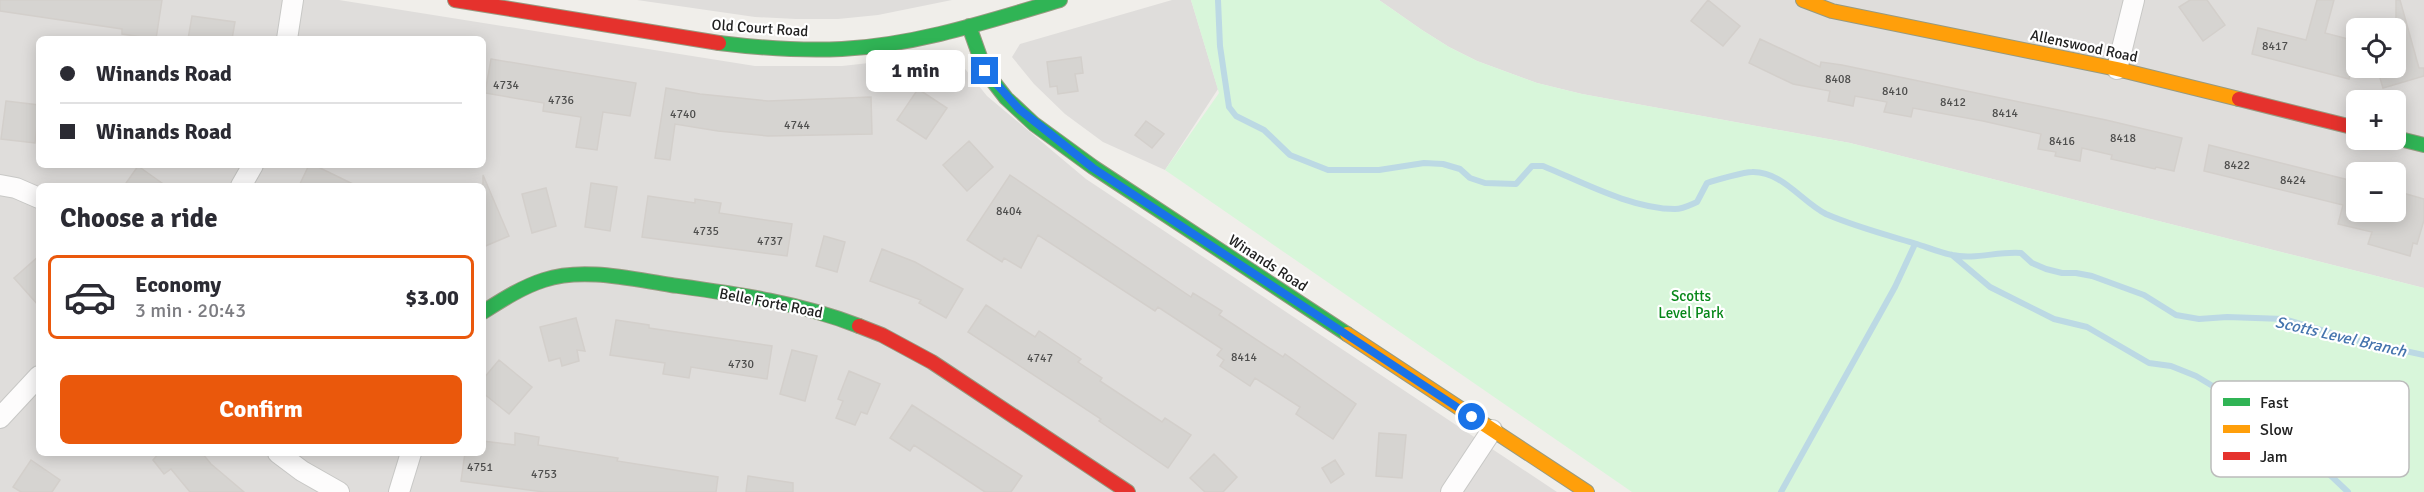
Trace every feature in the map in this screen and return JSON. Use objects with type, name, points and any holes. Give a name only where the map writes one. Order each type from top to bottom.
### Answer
[{"type":"street","points":[[287,36],[293,0]]},
{"type":"street","name":"Old Court Road","points":[[455,0],[732,45],[841,49],[917,39],[1060,0]]},
{"type":"street","name":"Allenswood Road","points":[[1803,0],[1832,10],[2117,69],[2346,126]]},
{"type":"street","points":[[2117,69],[2134,0]]},
{"type":"street","name":"Winands Road","points":[[969,26],[985,71],[1019,109],[1093,168],[1587,492]]},
{"type":"street","points":[[2406,140],[2424,145]]},
{"type":"street","points":[[243,183],[251,168]]},
{"type":"street","points":[[0,185],[16,188],[36,197]]},
{"type":"street","name":"Belle Forte Road","points":[[486,310],[517,291],[545,279],[575,275],[614,276],[775,300],[831,315],[882,335],[932,362],[1128,492]]},
{"type":"street","points":[[0,418],[36,379]]},
{"type":"street","points":[[1451,492],[1492,430]]},
{"type":"street","points":[[282,456],[302,471],[339,492]]},
{"type":"street","points":[[399,492],[410,456]]},
{"type":"shaded area","points":[[0,0],[339,0],[755,66],[842,66],[887,61],[942,50],[953,54],[987,96],[1086,179],[1557,492],[0,492]]},
{"type":"shaded area","points":[[637,0],[952,0],[878,15],[838,19],[796,19],[755,17]]},
{"type":"shaded area","points":[[1172,0],[1191,0],[1218,89],[1165,170],[1103,142],[1065,114],[1034,84],[1012,57],[1020,44]]},
{"type":"shaded area","points":[[1379,0],[2424,0],[2424,288],[1850,143],[1582,94],[1537,83],[1477,61],[1449,47]]},
{"type":"green space","name":"Scotts Level Park","points":[[1191,0],[1379,0],[1449,47],[1477,61],[1537,83],[1582,94],[1850,143],[2424,288],[2424,492],[1632,492],[1165,170],[1219,93]]},
{"type":"building","points":[[0,0],[162,0],[156,36],[122,34],[122,29],[0,11]]},
{"type":"building","points":[[1708,0],[1740,26],[1723,46],[1691,21]]},
{"type":"building","points":[[2190,0],[2207,0],[2225,25],[2203,41],[2179,7]]},
{"type":"building","points":[[2317,0],[2334,0],[2325,33],[2346,38],[2346,78],[2349,79],[2252,54],[2258,28],[2306,40]]},
{"type":"building","points":[[2396,0],[2400,0],[2405,18],[2396,18]]},
{"type":"building","points":[[192,16],[235,22],[233,36],[189,36]]},
{"type":"building","points":[[2406,21],[2419,68],[2424,68],[2424,76],[2383,88],[2380,78],[2406,78]]},
{"type":"building","points":[[1760,39],[1820,67],[1821,62],[1842,65],[2182,138],[2174,171],[2111,159],[2112,155],[2082,148],[2080,161],[2055,156],[2056,152],[2038,149],[2041,134],[1983,121],[1913,108],[1911,117],[1884,112],[1887,102],[1855,96],[1853,106],[1828,101],[1830,91],[1793,84],[1749,63]]},
{"type":"building","points":[[1081,57],[1083,73],[1075,74],[1078,91],[1058,94],[1057,86],[1050,87],[1047,62]]},
{"type":"building","points":[[491,59],[636,83],[630,116],[603,112],[597,150],[576,147],[581,117],[543,111],[544,103],[486,93]]},
{"type":"building","points":[[666,88],[768,101],[871,97],[872,134],[768,136],[675,124],[670,160],[655,158]]},
{"type":"building","points":[[918,89],[947,108],[926,139],[897,120]]},
{"type":"building","points":[[6,101],[36,105],[35,143],[1,139]]},
{"type":"building","points":[[1146,121],[1164,134],[1152,148],[1135,135]]},
{"type":"building","points":[[969,141],[993,167],[967,191],[943,165]]},
{"type":"building","points":[[2209,145],[2346,179],[2346,222],[2406,222],[2406,194],[2424,199],[2424,220],[2417,244],[2413,243],[2410,256],[2368,244],[2372,232],[2338,224],[2343,205],[2204,171]]},
{"type":"building","points":[[137,168],[141,168],[162,183],[126,183]]},
{"type":"building","points":[[308,168],[320,168],[351,183],[300,183]]},
{"type":"building","points":[[483,175],[509,236],[486,246],[486,183],[483,183]]},
{"type":"building","points":[[1010,175],[1191,297],[1193,293],[1222,311],[1219,315],[1283,357],[1285,354],[1356,404],[1333,439],[1296,414],[1300,407],[1255,378],[1250,386],[1220,366],[1224,360],[1217,355],[1222,349],[1158,307],[1155,311],[1038,235],[1021,268],[1004,258],[1002,262],[967,240]]},
{"type":"building","points":[[591,183],[617,187],[610,231],[585,227]]},
{"type":"building","points":[[546,188],[556,226],[532,233],[522,194]]},
{"type":"building","points":[[648,196],[695,203],[695,199],[721,203],[719,213],[792,224],[787,256],[642,237]]},
{"type":"building","points":[[824,236],[845,242],[837,272],[816,266]]},
{"type":"building","points":[[882,249],[915,262],[963,289],[946,318],[919,303],[921,300],[870,281]]},
{"type":"building","points":[[36,259],[36,303],[14,278]]},
{"type":"building","points":[[986,305],[1035,337],[1039,331],[1081,359],[1078,362],[1102,378],[1100,381],[1162,422],[1165,418],[1191,435],[1168,468],[1099,421],[1101,419],[968,332]]},
{"type":"building","points":[[576,318],[585,351],[577,350],[579,361],[562,366],[560,358],[549,361],[540,327]]},
{"type":"building","points":[[616,320],[649,325],[649,328],[772,346],[767,379],[691,367],[689,378],[663,374],[665,363],[610,355]]},
{"type":"building","points":[[792,350],[817,356],[805,401],[780,394]]},
{"type":"building","points":[[499,360],[532,387],[509,414],[486,395],[486,375]]},
{"type":"building","points":[[849,371],[880,384],[867,414],[861,412],[855,425],[836,418],[843,401],[838,399]]},
{"type":"building","points":[[912,405],[1022,476],[1011,492],[985,492],[914,445],[910,451],[890,438]]},
{"type":"building","points":[[515,433],[539,437],[538,445],[618,458],[617,461],[718,477],[716,492],[544,492],[461,481],[465,456],[486,456],[486,441],[515,445]]},
{"type":"building","points":[[1379,433],[1406,435],[1402,478],[1376,476]]},
{"type":"building","points":[[1214,454],[1237,477],[1223,492],[1205,492],[1190,478]]},
{"type":"building","points":[[156,456],[204,456],[244,492],[190,492],[171,469],[164,474],[153,460]]},
{"type":"building","points":[[31,460],[60,480],[52,492],[21,492],[13,487]]},
{"type":"building","points":[[1335,460],[1344,474],[1331,483],[1322,468]]},
{"type":"building","points":[[748,476],[793,483],[793,492],[746,492]]},
{"type":"waterway","name":"Scotts Level Branch","points":[[1218,0],[1220,46],[1229,107],[1236,116],[1264,130],[1290,155],[1328,170],[1379,170],[1424,163],[1443,164],[1460,169],[1470,178],[1485,183],[1516,184],[1532,166],[1543,166],[1625,200],[1642,205],[1675,209],[1697,202],[1707,183],[1748,172],[1763,173],[1773,176],[1826,214],[1944,253],[1969,257],[2021,253],[2032,263],[2046,269],[2092,276],[2144,295],[2176,315],[2199,319],[2227,317],[2284,319],[2355,340],[2424,355]]},
{"type":"waterway","points":[[1781,492],[1895,287],[1915,244]]},
{"type":"waterway","points":[[1952,255],[1990,287],[2054,319],[2087,327],[2149,363],[2171,366],[2211,385]]},
{"type":"waterway","points":[[2332,477],[2348,492]]},
{"type":"traffic: fast","points":[[719,43],[796,49],[870,47],[953,31],[1060,0]]},
{"type":"traffic: fast","points":[[969,26],[985,71],[1006,98],[1034,124],[1093,167],[1347,334]]},
{"type":"traffic: fast","points":[[2406,140],[2424,145]]},
{"type":"traffic: fast","points":[[486,310],[520,290],[544,280],[559,276],[591,274],[624,277],[766,300],[813,311],[859,326]]},
{"type":"traffic: slow","points":[[1803,0],[1832,11],[2117,69],[2239,99]]},
{"type":"traffic: slow","points":[[1347,334],[1587,492]]},
{"type":"traffic: jam","points":[[455,0],[719,43]]},
{"type":"traffic: jam","points":[[2239,99],[2346,126]]},
{"type":"traffic: jam","points":[[859,326],[882,335],[932,362],[1128,492]]},
{"type":"route","points":[[985,71],[1019,109],[1093,168],[1472,417]]}]
